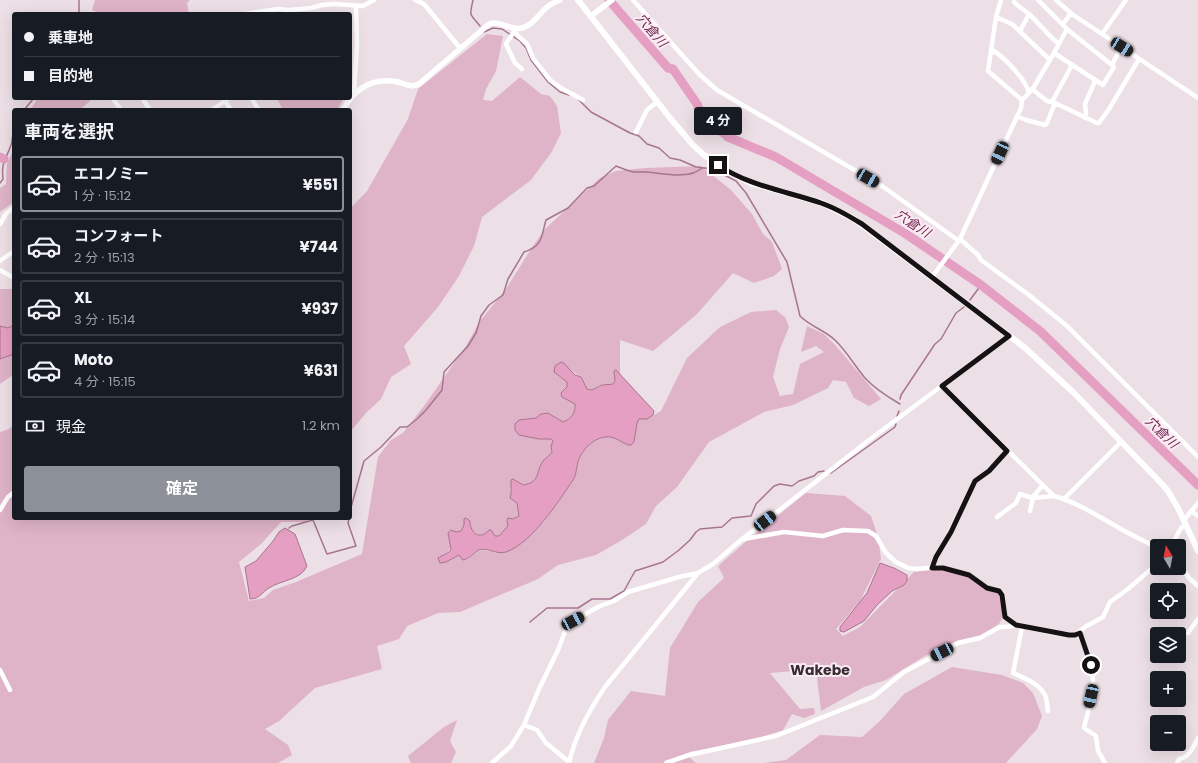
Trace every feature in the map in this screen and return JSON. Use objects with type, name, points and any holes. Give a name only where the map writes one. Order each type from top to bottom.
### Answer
[{"type":"main road","points":[[578,0],[593,15],[657,102],[693,145],[704,155],[727,171],[751,183],[822,203],[842,212],[862,224],[933,276],[1050,370],[1122,442],[1168,491],[1185,522],[1198,551]]},
{"type":"street","points":[[258,12],[278,9],[289,10],[311,8],[334,4],[362,6],[374,0]]},
{"type":"street","points":[[415,0],[424,4],[460,48]]},
{"type":"street","points":[[522,69],[515,63],[506,44],[514,33],[521,28],[528,26],[549,5],[560,0]]},
{"type":"street","points":[[593,15],[612,0]]},
{"type":"street","points":[[633,0],[699,74],[717,90],[882,186],[978,255],[981,260],[1029,295],[1067,326],[1198,456]]},
{"type":"street","points":[[1001,0],[996,17],[988,71],[1022,100]]},
{"type":"street","points":[[1038,0],[1067,29],[1112,65]]},
{"type":"street","points":[[1056,0],[1071,13],[1198,98]]},
{"type":"street","points":[[1102,34],[1126,0]]},
{"type":"street","points":[[1014,2],[1029,14],[1046,33],[1059,44]]},
{"type":"street","points":[[354,94],[357,44],[356,6]]},
{"type":"street","points":[[1063,24],[1071,13]]},
{"type":"street","points":[[1020,31],[1029,14]]},
{"type":"street","points":[[996,17],[1009,22],[1050,60]]},
{"type":"street","points":[[352,97],[366,86],[379,82],[392,81],[408,86],[417,86],[489,24],[499,22],[527,44],[533,58],[550,80],[583,100]]},
{"type":"street","points":[[933,276],[959,241],[1022,105],[1022,100],[1031,91],[1067,29]]},
{"type":"street","points":[[1054,53],[1103,85],[1114,67],[1112,65],[1122,47]]},
{"type":"street","points":[[991,49],[996,52],[1019,75],[1031,91],[1047,101],[1054,102],[1097,123],[1099,123],[1139,58]]},
{"type":"street","points":[[1017,116],[1045,125],[1054,102],[1072,65]]},
{"type":"street","points":[[1085,118],[1085,104],[1095,81]]},
{"type":"street","points":[[215,108],[226,100]]},
{"type":"street","points":[[636,132],[648,110],[657,102]]},
{"type":"street","points":[[0,224],[12,208]]},
{"type":"street","points":[[0,261],[12,252]]},
{"type":"street","points":[[0,270],[12,277]]},
{"type":"street","points":[[492,763],[511,746],[524,725],[539,689],[558,650],[567,626],[573,621],[600,606],[614,601],[628,592],[698,573],[713,564],[741,540],[873,437],[1009,336]]},
{"type":"street","points":[[942,386],[1054,496]]},
{"type":"street","points":[[1064,499],[1122,442]]},
{"type":"street","points":[[932,568],[936,557],[951,532],[975,481],[989,471],[1007,451]]},
{"type":"street","points":[[1030,511],[1032,498],[1043,485]]},
{"type":"street","points":[[0,510],[8,497],[12,494]]},
{"type":"street","points":[[997,516],[1016,503],[1020,494],[1032,498],[1054,496],[1086,509],[1150,544]]},
{"type":"street","points":[[1175,539],[1198,503]]},
{"type":"street","points":[[1193,509],[1198,516]]},
{"type":"street","points":[[741,540],[784,532],[822,536],[842,530],[868,530],[876,536],[886,553],[896,562],[908,568],[943,568],[969,575],[987,588],[999,591],[1002,595],[1005,617],[1016,625],[1069,635],[1080,633],[1085,627],[1103,617],[1110,602],[1128,590],[1150,570]]},
{"type":"street","points":[[524,725],[536,730],[546,743],[569,762],[592,707],[605,687],[698,573]]},
{"type":"street","points":[[1186,574],[1198,586]]},
{"type":"street","points":[[1188,633],[1198,619]]},
{"type":"street","points":[[666,763],[689,755],[776,736],[873,697],[904,672],[958,643],[980,638],[1000,627],[1012,627],[1016,625]]},
{"type":"street","points":[[1022,626],[1013,672],[1039,687],[1046,697],[1048,711]]},
{"type":"street","points":[[1080,633],[1091,664],[1093,681],[1084,728],[1096,736],[1099,755],[1105,763]]},
{"type":"street","points":[[0,670],[10,690]]},
{"type":"street","points":[[1177,763],[1180,759],[1185,758],[1188,755],[1198,738]]},
{"type":"shaded area","points":[[95,0],[190,0],[187,3],[189,12],[96,12],[92,10]]},
{"type":"shaded area","points":[[487,34],[503,36],[496,71],[486,89],[483,100],[492,101],[520,77],[541,94],[550,96],[557,106],[561,133],[551,153],[531,180],[482,217],[474,246],[459,276],[438,307],[404,346],[411,364],[391,377],[381,399],[366,413],[352,430],[352,207],[367,191],[408,119],[418,89]]},
{"type":"shaded area","points":[[37,100],[91,100],[82,108],[31,108]]},
{"type":"shaded area","points":[[278,100],[343,100],[338,108],[282,108]]},
{"type":"shaded area","points":[[12,153],[12,203],[0,212],[0,188],[6,184],[7,164]]},
{"type":"shaded area","points":[[701,166],[731,190],[752,214],[763,234],[772,242],[782,269],[774,276],[754,283],[733,273],[697,314],[653,351],[620,340],[620,374],[616,370],[614,371],[615,381],[613,384],[600,385],[596,389],[591,390],[587,389],[583,384],[581,377],[570,370],[565,364],[558,376],[567,382],[567,387],[562,393],[566,400],[572,401],[575,404],[575,410],[572,415],[563,422],[552,415],[541,414],[536,418],[519,420],[519,435],[539,439],[552,439],[553,441],[551,446],[552,452],[543,461],[533,482],[523,485],[513,479],[510,489],[511,494],[517,503],[519,516],[507,520],[508,526],[499,536],[495,536],[489,530],[482,535],[476,534],[470,525],[470,521],[464,525],[461,531],[456,532],[451,548],[438,558],[446,562],[459,555],[467,560],[480,551],[483,550],[496,553],[523,541],[543,523],[573,480],[577,464],[584,450],[596,440],[606,437],[611,437],[628,445],[634,442],[639,419],[647,419],[661,411],[687,358],[720,327],[751,312],[776,310],[785,317],[789,327],[780,349],[773,377],[780,396],[793,394],[800,364],[824,352],[816,346],[801,352],[807,326],[824,334],[881,399],[869,406],[854,398],[846,382],[833,380],[828,388],[793,405],[764,412],[709,442],[677,487],[656,506],[646,524],[622,540],[596,555],[558,565],[538,579],[460,612],[438,613],[407,626],[399,639],[377,646],[382,669],[315,688],[279,721],[265,729],[288,745],[292,755],[278,763],[0,763],[0,432],[12,427],[12,520],[308,520],[308,522],[281,522],[261,544],[239,562],[249,601],[264,598],[273,590],[296,582],[362,554],[378,457],[391,440],[403,433],[424,406],[466,346],[480,321],[506,289],[546,228],[600,178],[616,171],[645,168]]},
{"type":"shaded area","points":[[0,289],[12,289],[12,331],[0,328]]},
{"type":"shaded area","points":[[0,326],[8,328],[12,326],[12,355],[0,359]]},
{"type":"shaded area","points":[[12,350],[12,375],[0,384],[0,353]]},
{"type":"shaded area","points":[[561,362],[565,364],[575,375],[581,377],[587,389],[590,390],[604,385],[613,384],[615,381],[614,371],[616,370],[654,411],[653,415],[647,419],[639,419],[634,442],[631,445],[611,437],[606,437],[596,440],[588,446],[579,459],[574,478],[560,499],[535,531],[516,547],[502,553],[482,549],[463,560],[459,555],[446,562],[440,563],[438,558],[449,552],[451,549],[448,533],[451,530],[456,532],[461,531],[464,525],[464,519],[466,518],[470,521],[470,525],[476,534],[482,535],[491,530],[495,536],[499,536],[508,526],[508,518],[513,519],[519,516],[517,503],[510,498],[511,480],[513,479],[523,485],[533,482],[543,461],[552,452],[551,446],[553,441],[551,439],[539,439],[519,435],[515,430],[515,424],[519,420],[536,418],[541,414],[548,413],[563,422],[572,415],[575,410],[575,404],[562,397],[561,393],[567,387],[567,382],[554,372],[555,366]]},
{"type":"shaded area","points":[[806,493],[845,496],[871,516],[878,537],[881,559],[860,601],[836,629],[843,636],[860,627],[914,572],[937,569],[968,576],[986,588],[998,593],[1002,605],[1003,617],[999,624],[981,635],[960,640],[923,657],[886,680],[864,687],[821,711],[816,669],[770,673],[800,709],[814,708],[815,714],[804,718],[792,714],[783,730],[749,741],[689,752],[690,758],[696,763],[594,763],[604,738],[608,720],[631,691],[665,696],[670,648],[698,602],[724,578],[718,566]]},
{"type":"shaded area","points":[[285,528],[295,534],[307,566],[304,571],[296,577],[274,585],[259,597],[250,599],[245,567],[256,561],[279,532]]},
{"type":"shaded area","points":[[880,563],[907,575],[907,581],[904,585],[892,591],[877,605],[864,621],[844,632],[840,631],[840,627],[867,593]]},
{"type":"shaded area","points":[[952,667],[1002,675],[1023,683],[1033,693],[1042,716],[1037,729],[1006,763],[764,763],[786,760],[820,735],[862,737],[880,721],[904,694]]},
{"type":"shaded area","points":[[457,720],[450,741],[456,752],[451,763],[411,763],[408,756],[444,727]]},
{"type":"waterway","points":[[79,0],[79,12]]},
{"type":"waterway","points":[[473,0],[471,15],[480,26]]},
{"type":"waterway","name":"穴倉川","points":[[609,0],[668,68],[673,69],[697,104],[701,114],[728,137],[776,157],[906,234],[981,285],[1040,331],[1198,485]]},
{"type":"waterway","points":[[484,32],[493,28],[502,29],[520,41],[526,48],[531,60],[548,82],[560,92],[569,95]]},
{"type":"waterway","points":[[578,99],[591,112],[630,133],[639,136],[647,144],[659,148],[670,158],[680,160],[696,167],[713,169],[736,181],[746,193],[787,262],[800,316],[832,337],[869,382],[900,404]]},
{"type":"waterway","points":[[26,108],[32,100]]},
{"type":"waterway","points":[[0,183],[3,179],[3,164],[12,143]]},
{"type":"waterway","points":[[0,157],[4,159]]},
{"type":"waterway","points":[[352,504],[364,461],[381,447],[400,427],[407,427],[417,419],[442,390],[444,372],[468,346],[476,333],[481,316],[489,305],[503,295],[508,279],[524,252],[530,250],[538,244],[542,236],[546,220],[568,208],[587,188],[594,186],[616,166],[634,172],[675,175],[690,174],[697,172],[702,168]]},
{"type":"waterway","points":[[970,300],[981,285]]},
{"type":"waterway","points":[[900,399],[901,395],[935,344],[941,339],[956,313],[964,307]]},
{"type":"waterway","points":[[897,416],[899,411]]},
{"type":"waterway","points":[[829,473],[895,427],[896,424]]},
{"type":"waterway","points":[[530,622],[547,608],[578,608],[592,599],[610,599],[624,591],[635,571],[663,562],[679,550],[700,529],[722,527],[732,518],[751,516],[756,504],[774,486],[780,484],[792,486],[799,481],[814,476],[818,472],[824,471]]},
{"type":"waterway","points":[[289,528],[313,520]]},
{"type":"waterway","points":[[313,520],[327,554],[356,546],[348,523],[349,520]]},
{"type":"district","name":"Wakebe","points":[[820,670]]},
{"type":"route","points":[[718,165],[751,183],[822,203],[846,214],[862,224],[1009,336],[942,386],[1007,451],[989,471],[978,478],[972,485],[951,532],[936,557],[932,568],[943,568],[972,576],[987,588],[1002,593],[1004,615],[1016,625],[1069,635],[1080,633],[1091,665]]}]
